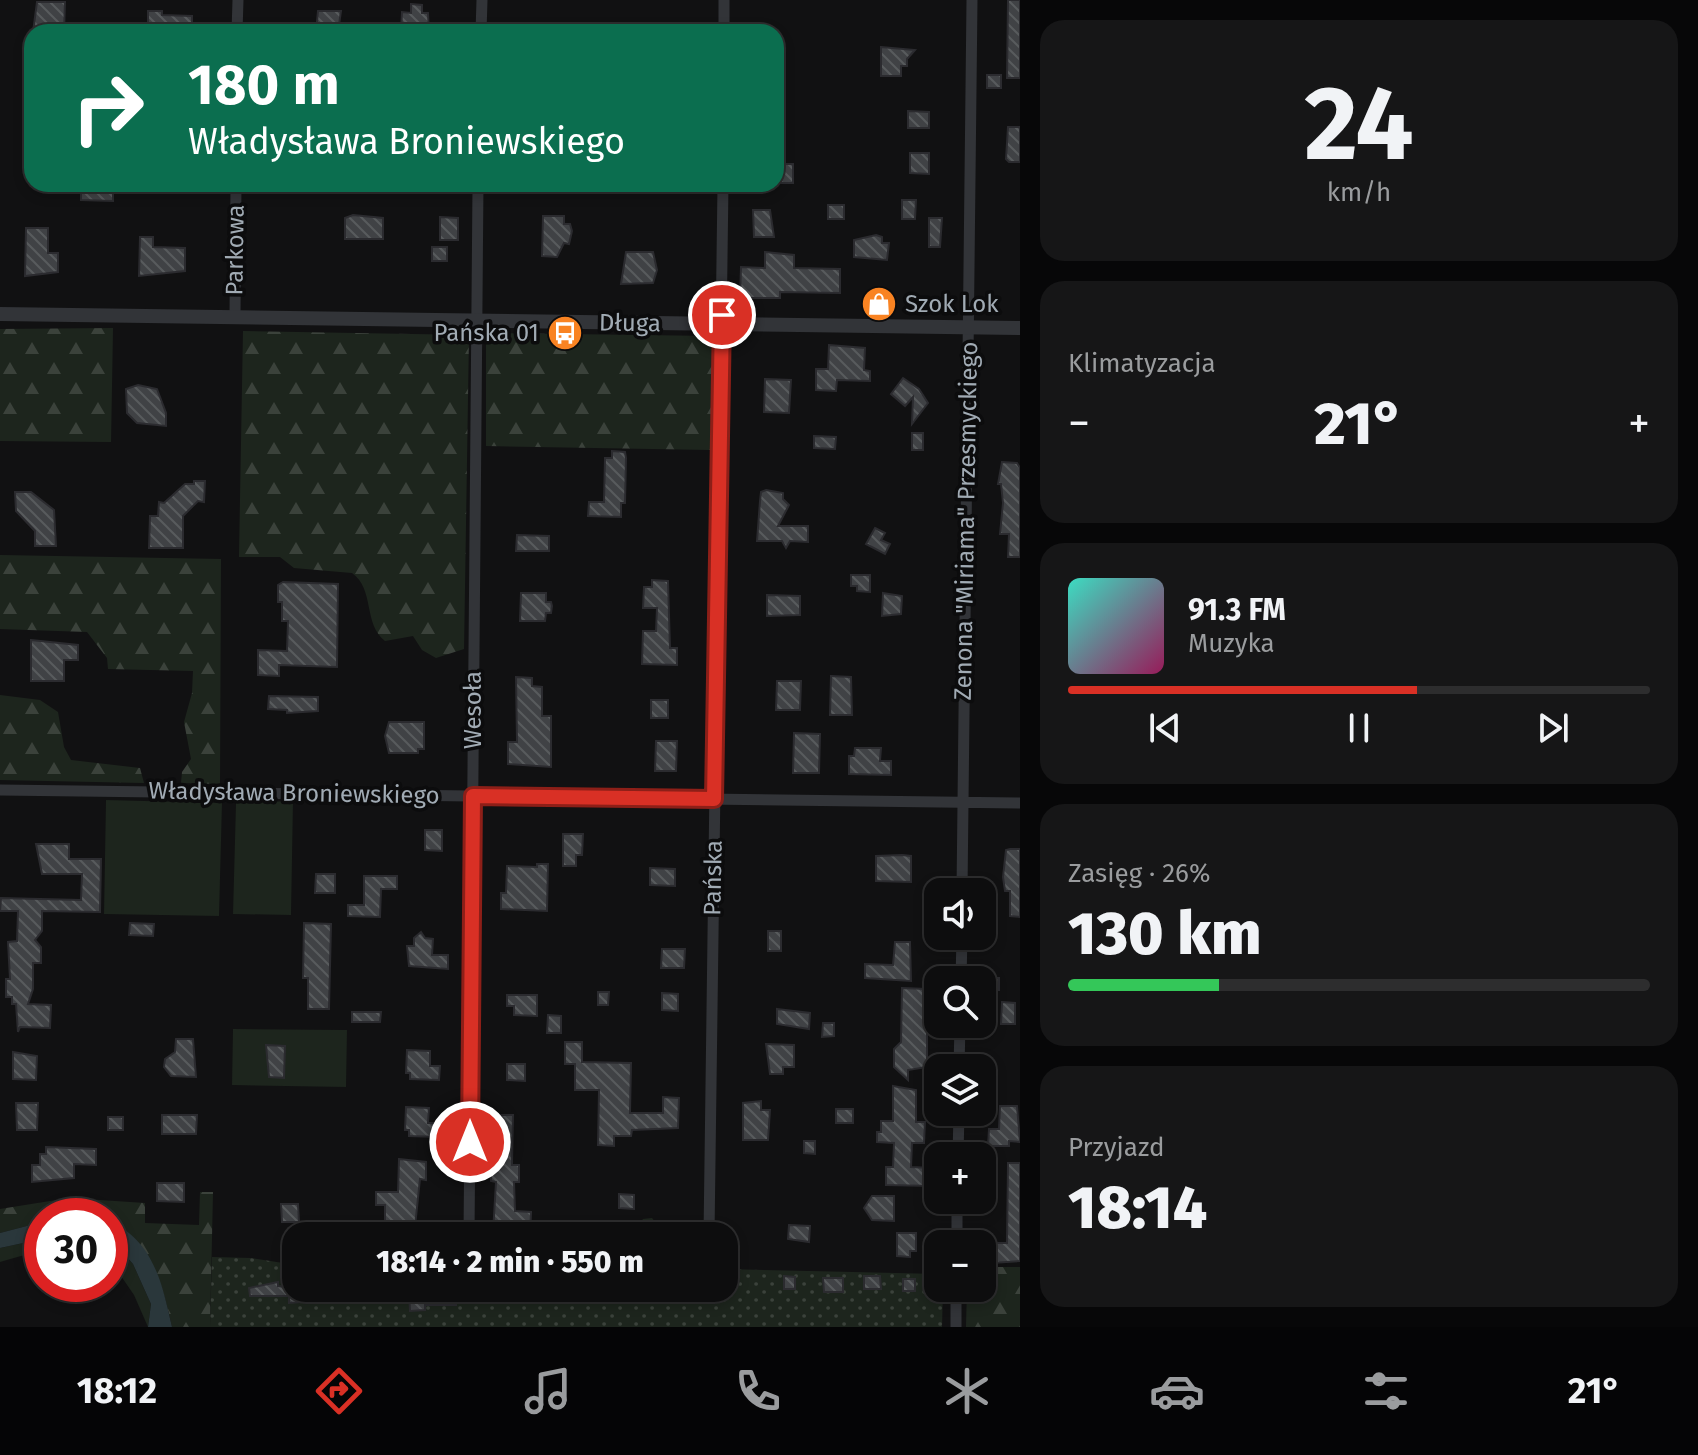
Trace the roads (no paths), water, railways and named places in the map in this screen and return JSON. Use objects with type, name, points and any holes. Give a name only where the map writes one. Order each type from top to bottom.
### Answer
[{"type":"street","points":[[237,24],[238,0]]},
{"type":"street","points":[[481,24],[482,0]]},
{"type":"street","points":[[724,0],[724,24]]},
{"type":"street","name":"Zenona \"Miriama\" Przesmyckiego","points":[[962,878],[972,0]]},
{"type":"street","name":"Parkowa","points":[[235,317],[236,192]]},
{"type":"street","name":"Wesoła","points":[[469,1222],[478,192]]},
{"type":"street","name":"Pańska","points":[[709,1222],[723,192]]},
{"type":"street","name":"Długa","points":[[0,314],[1020,328]]},
{"type":"street","name":"Władysława Broniewskiego","points":[[0,790],[1020,803]]},
{"type":"street","points":[[956,1302],[956,1327]]},
{"type":"place","name":"Szok Lok","points":[[879,304]]},
{"type":"place","name":"Pańska 01","points":[[565,333]]}]
